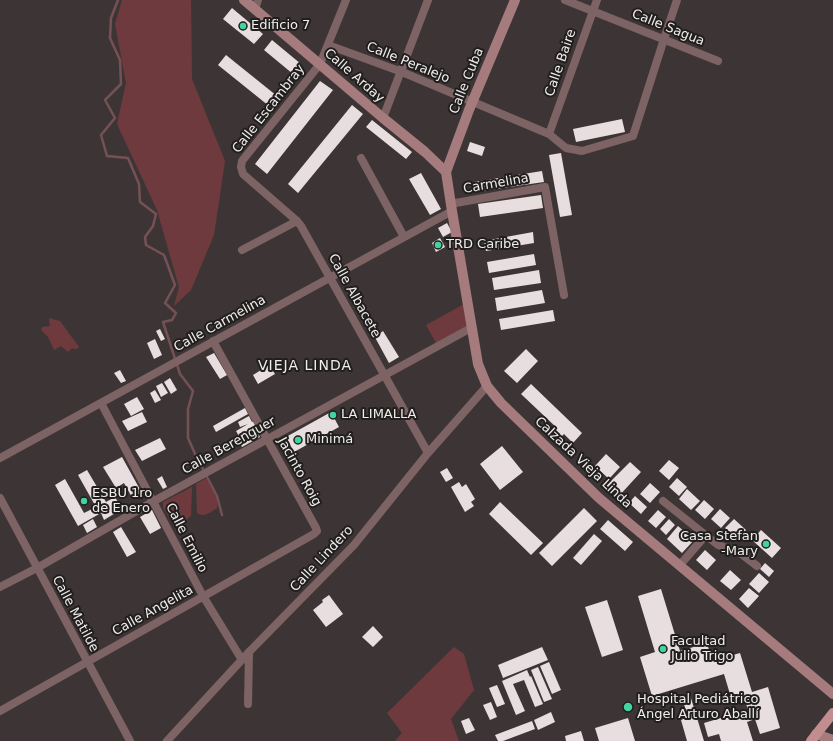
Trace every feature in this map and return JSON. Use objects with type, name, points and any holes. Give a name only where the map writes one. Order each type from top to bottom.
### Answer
[{"type":"main road","points":[[813,738],[833,712]]},
{"type":"street","name":"Calle Arday","points":[[244,0],[256,5],[320,64],[425,152],[446,172]]},
{"type":"street","name":"Calle Escambray","points":[[241,167],[242,161],[320,64],[346,0]]},
{"type":"street","points":[[383,118],[402,72],[428,0]]},
{"type":"street","name":"Calle Cuba","points":[[446,172],[472,102],[515,0]]},
{"type":"street","name":"Calle Sagua","points":[[565,0],[718,61]]},
{"type":"street","name":"Calle Baire","points":[[549,134],[597,0]]},
{"type":"street","points":[[664,39],[677,0]]},
{"type":"street","name":"Calle Peralejo","points":[[328,44],[402,72],[549,134],[566,148],[582,152],[633,136],[664,39]]},
{"type":"street","points":[[361,158],[404,237]]},
{"type":"street","name":"Calle Albacete","points":[[241,167],[246,176],[297,221],[330,277],[428,453]]},
{"type":"street","name":"Calzada Vieja Linda","points":[[446,172],[471,328],[478,364],[487,386],[501,403],[599,498],[833,694]]},
{"type":"street","name":"Carmelina","points":[[451,208],[545,187],[564,295]]},
{"type":"street","name":"Calle Carmelina","points":[[0,458],[404,237],[451,208]]},
{"type":"street","points":[[242,250],[297,221]]},
{"type":"street","name":"Calle Berenguer","points":[[0,587],[471,328]]},
{"type":"street","name":"Jacinto Roig","points":[[213,341],[316,528],[316,531]]},
{"type":"street","name":"Calle Lindero","points":[[167,741],[249,652],[354,545],[428,453],[487,386]]},
{"type":"street","name":"Calle Emilio","points":[[101,403],[203,596],[242,660]]},
{"type":"street","name":"Calle Matilde","points":[[0,498],[130,741]]},
{"type":"street","points":[[663,501],[718,545],[739,552],[757,566]]},
{"type":"street","name":"Calle Angelita","points":[[0,711],[314,534],[316,531]]},
{"type":"street","points":[[679,566],[706,535]]},
{"type":"street","points":[[248,704],[249,652]]},
{"type":"street","points":[[813,738],[833,740]]},
{"type":"shaded area","points":[[122,0],[191,0],[192,79],[225,161],[214,235],[191,290],[174,306],[179,287],[157,210],[117,124],[126,83],[115,24]]},
{"type":"shaded area","points":[[464,304],[469,326],[436,343],[426,325]]},
{"type":"shaded area","points":[[49,318],[60,321],[79,347],[78,348],[72,348],[68,352],[61,346],[54,350],[48,337],[41,330],[42,327],[50,326]]},
{"type":"shaded area","points":[[206,478],[216,496],[218,504],[217,508],[207,514],[202,515],[197,513],[196,484]]},
{"type":"shaded area","points":[[192,487],[191,516],[176,528],[163,508],[163,502]]},
{"type":"shaded area","points":[[454,647],[464,654],[474,690],[451,719],[459,741],[395,741],[402,733],[387,713]]},
{"type":"building","name":"Edificio 7","points":[[232,8],[263,34],[254,44],[223,19]]},
{"type":"building","points":[[272,40],[301,64],[293,74],[264,50]]},
{"type":"building","points":[[226,55],[277,96],[269,106],[218,65]]},
{"type":"building","points":[[320,81],[333,90],[267,174],[255,164]]},
{"type":"building","points":[[352,105],[363,114],[298,193],[288,184]]},
{"type":"building","points":[[622,119],[625,132],[576,142],[573,129]]},
{"type":"building","points":[[372,120],[412,152],[406,159],[366,127]]},
{"type":"building","points":[[470,142],[485,147],[482,156],[467,151]]},
{"type":"building","points":[[561,153],[572,215],[560,217],[549,155]]},
{"type":"building","points":[[542,171],[544,182],[475,192],[474,182]]},
{"type":"building","points":[[421,173],[441,209],[430,215],[409,179]]},
{"type":"building","points":[[541,195],[543,208],[480,217],[478,204]]},
{"type":"building","points":[[447,223],[452,232],[443,237],[438,228]]},
{"type":"building","points":[[533,232],[534,243],[486,251],[484,241]]},
{"type":"building","points":[[440,238],[445,247],[436,252],[432,243]]},
{"type":"building","points":[[534,254],[536,265],[489,273],[487,262]]},
{"type":"building","points":[[539,270],[541,283],[494,290],[492,278]]},
{"type":"building","points":[[542,290],[545,303],[497,311],[495,298]]},
{"type":"building","points":[[553,310],[555,321],[501,330],[499,319]]},
{"type":"building","points":[[376,327],[379,334],[383,331],[399,357],[389,363],[371,330]]},
{"type":"building","points":[[160,329],[165,339],[161,341],[156,331]]},
{"type":"building","points":[[155,339],[162,355],[154,359],[147,343]]},
{"type":"building","points":[[526,349],[538,361],[517,383],[504,371]]},
{"type":"building","points":[[214,353],[227,375],[220,379],[206,357]]},
{"type":"building","points":[[269,365],[275,374],[258,384],[253,375]]},
{"type":"building","points":[[120,370],[126,381],[121,383],[114,373]]},
{"type":"building","points":[[170,378],[177,390],[171,394],[164,382]]},
{"type":"building","points":[[162,383],[168,393],[161,397],[156,386]]},
{"type":"building","points":[[531,384],[582,433],[573,443],[564,434],[558,440],[552,433],[557,428],[521,394]]},
{"type":"building","points":[[155,390],[161,400],[155,403],[150,393]]},
{"type":"building","points":[[137,397],[144,409],[131,416],[124,404]]},
{"type":"building","points":[[245,408],[248,414],[216,432],[213,426]]},
{"type":"building","points":[[142,412],[147,422],[128,431],[122,421]]},
{"type":"building","points":[[331,412],[339,427],[294,452],[286,437]]},
{"type":"building","points":[[249,416],[258,428],[240,438],[236,431],[248,424],[240,427],[238,422]]},
{"type":"building","points":[[256,430],[260,437],[242,447],[238,440]]},
{"type":"building","points":[[160,438],[166,449],[142,461],[135,450]]},
{"type":"building","points":[[502,446],[523,472],[500,490],[480,464]]},
{"type":"building","points":[[606,454],[620,467],[609,479],[595,466]]},
{"type":"building","points":[[122,457],[142,493],[133,499],[124,483],[116,488],[103,467]]},
{"type":"building","points":[[669,460],[679,468],[669,480],[659,471]]},
{"type":"building","points":[[630,462],[641,472],[618,497],[606,486]]},
{"type":"building","points":[[447,468],[453,478],[446,482],[440,472]]},
{"type":"building","points":[[87,470],[106,502],[115,497],[122,509],[104,520],[101,513],[78,526],[55,485],[65,479],[84,513],[96,507],[78,475]]},
{"type":"building","points":[[162,476],[167,487],[163,489],[157,479]]},
{"type":"building","points":[[677,478],[687,487],[679,496],[669,487]]},
{"type":"building","points":[[459,482],[462,487],[466,484],[475,499],[471,502],[474,506],[465,512],[451,487]]},
{"type":"building","points":[[650,483],[660,492],[650,503],[640,494]]},
{"type":"building","points":[[687,489],[700,501],[691,510],[679,499]]},
{"type":"building","points":[[635,496],[647,507],[641,514],[629,503]]},
{"type":"building","points":[[704,500],[714,509],[705,519],[695,510]]},
{"type":"building","points":[[500,502],[543,543],[531,555],[489,514]]},
{"type":"building","points":[[584,508],[597,521],[552,566],[539,553]]},
{"type":"building","points":[[720,509],[730,518],[721,528],[711,519]]},
{"type":"building","points":[[152,510],[161,528],[150,534],[140,517]]},
{"type":"building","points":[[658,510],[666,517],[656,528],[648,521]]},
{"type":"building","points":[[93,519],[97,527],[87,533],[83,525]]},
{"type":"building","points":[[669,519],[675,525],[666,535],[660,529]]},
{"type":"building","points":[[734,519],[746,530],[738,540],[725,528]]},
{"type":"building","points":[[608,520],[633,542],[625,551],[600,529]]},
{"type":"building","points":[[678,526],[694,540],[682,553],[667,539]]},
{"type":"building","points":[[121,527],[136,552],[127,557],[113,532]]},
{"type":"building","name":"Casa Stefan -Mary","points":[[761,530],[781,548],[772,558],[752,540]]},
{"type":"building","points":[[594,534],[602,541],[581,565],[573,558]]},
{"type":"building","points":[[705,550],[716,560],[707,570],[696,560]]},
{"type":"building","points":[[765,563],[774,571],[769,577],[760,569]]},
{"type":"building","points":[[730,570],[741,580],[731,590],[720,581]]},
{"type":"building","points":[[759,573],[769,582],[759,593],[749,584]]},
{"type":"building","points":[[749,588],[759,596],[748,608],[739,599]]},
{"type":"building","points":[[661,589],[680,651],[707,643],[712,661],[740,653],[752,692],[768,687],[780,728],[760,734],[755,719],[747,722],[753,741],[721,741],[719,734],[708,737],[704,723],[748,710],[744,697],[732,701],[724,674],[652,696],[640,657],[655,652],[638,596]]},
{"type":"building","points":[[329,595],[343,614],[326,627],[313,610]]},
{"type":"building","points":[[607,600],[623,650],[602,657],[585,607]]},
{"type":"building","points":[[373,626],[383,637],[373,647],[362,637]]},
{"type":"building","points":[[542,647],[548,660],[503,678],[498,665]]},
{"type":"building","points":[[549,662],[561,690],[552,694],[540,666]]},
{"type":"building","points":[[538,667],[552,699],[544,702],[531,670]]},
{"type":"building","points":[[527,670],[543,704],[535,707],[524,680],[513,684],[525,711],[516,715],[502,681]]},
{"type":"building","points":[[497,685],[505,704],[497,707],[489,688]]},
{"type":"building","points":[[690,695],[704,741],[687,741],[681,720],[688,717],[682,698]]},
{"type":"building","points":[[491,702],[497,717],[490,720],[483,705]]},
{"type":"building","points":[[551,712],[555,722],[538,730],[534,720]]},
{"type":"building","points":[[469,718],[475,730],[466,734],[461,721]]},
{"type":"building","points":[[628,718],[635,741],[599,741],[595,728]]},
{"type":"building","points":[[532,721],[535,729],[503,741],[498,741],[495,735]]},
{"type":"building","points":[[581,731],[584,741],[566,741],[565,736]]},
{"type":"waterway","points":[[118,0],[111,18],[110,38],[120,60],[121,84],[105,100],[115,118],[101,135],[107,156],[128,158],[139,184],[140,202],[156,214],[153,226],[145,237],[146,245],[164,255],[175,285],[165,303],[176,313],[172,320],[163,322],[180,374],[193,391],[188,409],[188,438],[217,496],[222,515]]},
{"type":"place","name":"Edificio 7","points":[[243,26]]},
{"type":"place","name":"TRD Caribe","points":[[438,245]]},
{"type":"place","name":"LA LIMALLA","points":[[333,415]]},
{"type":"place","name":"Minimá","points":[[298,440]]},
{"type":"place","name":"ESBU 1ro de Enero","points":[[84,501]]},
{"type":"place","name":"Casa Stefan -Mary","points":[[766,544]]},
{"type":"place","name":"Facultad Julio Trigo","points":[[663,649]]},
{"type":"place","name":"Hospital Pediátrico Ángel Arturo Aballí","points":[[628,707]]},
{"type":"district","name":"VIEJA LINDA","points":[[305,366]]}]
